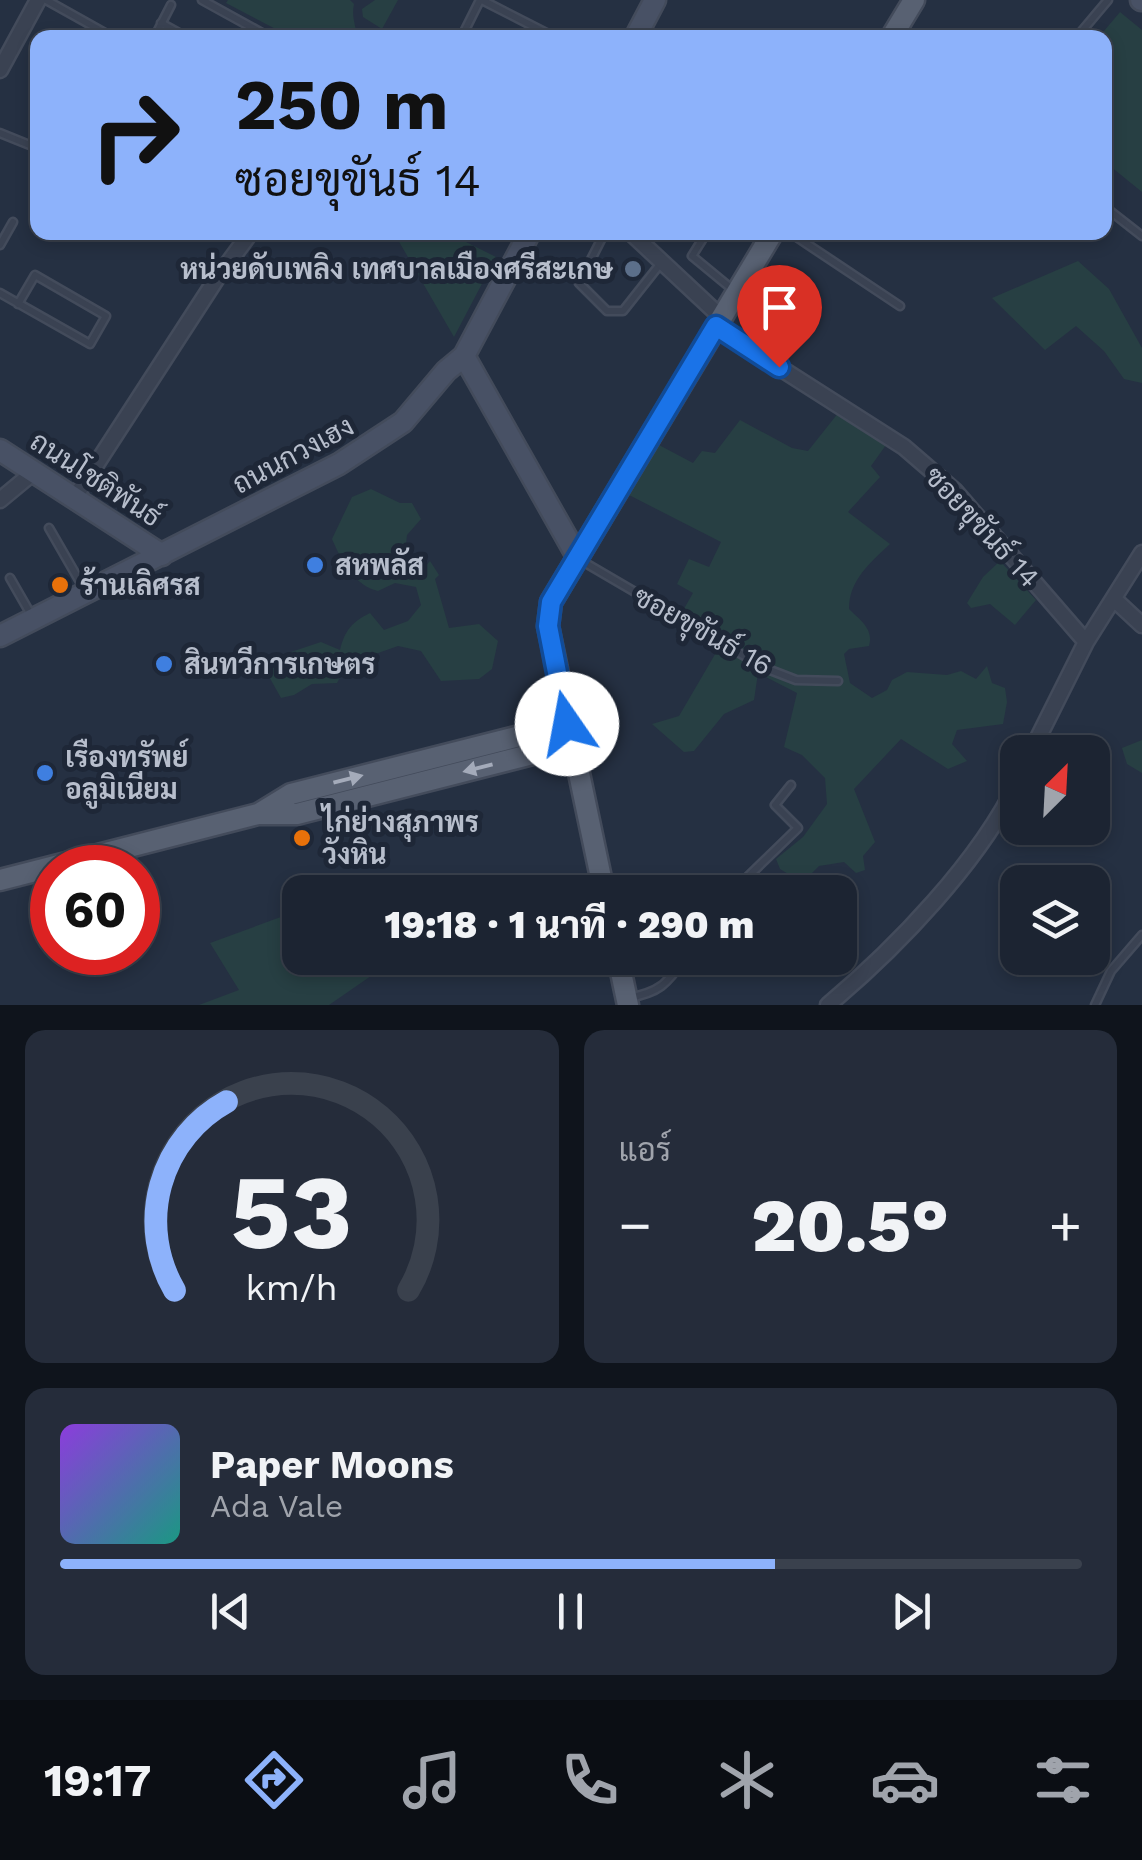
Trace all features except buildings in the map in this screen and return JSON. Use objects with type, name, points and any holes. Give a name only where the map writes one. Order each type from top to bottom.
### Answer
[{"type":"main road","points":[[896,30],[914,0]]},
{"type":"main road","points":[[600,875],[548,626],[551,602],[768,240]]},
{"type":"main road","points":[[0,880],[258,814],[291,794],[570,734]]},
{"type":"main road","points":[[621,975],[627,1002]]},
{"type":"street","points":[[0,70],[38,0]]},
{"type":"street","points":[[639,30],[656,0]]},
{"type":"street","points":[[74,497],[245,240]]},
{"type":"street","name":"ถนนกวงเฮง","points":[[0,636],[372,445],[403,422],[446,371],[464,356],[526,240]]},
{"type":"street","name":"ซอยขุขันธ์ 14","points":[[639,240],[719,322],[904,448],[955,491],[1086,642]]},
{"type":"street","points":[[464,356],[577,556]]},
{"type":"street","name":"ถนนโชติพันธ์","points":[[0,450],[162,555]]},
{"type":"street","points":[[0,500],[35,471]]},
{"type":"street","points":[[1040,735],[1086,642],[1142,553]]},
{"type":"street","points":[[1114,600],[1142,625]]},
{"type":"street","points":[[828,1005],[875,966],[911,927],[1000,815]]},
{"type":"lane","points":[[46,0],[100,30]]},
{"type":"lane","points":[[202,0],[256,30]]},
{"type":"lane","points":[[466,30],[481,0],[540,29]]},
{"type":"lane","points":[[1083,30],[1108,0]]},
{"type":"lane","points":[[158,30],[171,4]]},
{"type":"lane","points":[[162,23],[174,30]]},
{"type":"lane","points":[[0,133],[30,146]]},
{"type":"lane","points":[[1112,212],[1142,236]]},
{"type":"lane","points":[[0,245],[13,222]]},
{"type":"lane","points":[[601,240],[579,283],[607,311],[623,311],[662,262]]},
{"type":"lane","points":[[702,240],[692,256],[736,293]]},
{"type":"lane","points":[[801,240],[900,306]]},
{"type":"lane","points":[[0,293],[18,304],[90,344],[106,316],[35,275],[18,304]]},
{"type":"lane","points":[[49,528],[86,593]]},
{"type":"lane","name":"ซอยขุขันธ์ 16","points":[[577,556],[588,567],[764,668],[796,680],[838,681]]},
{"type":"lane","points":[[10,578],[33,619]]},
{"type":"lane","points":[[750,875],[798,828],[775,804],[791,784]]},
{"type":"lane","points":[[1095,1005],[1111,971],[1142,935]]},
{"type":"lane","points":[[627,1002],[664,986],[672,975]]},
{"type":"green space","points":[[350,0],[354,4],[355,30],[278,30],[226,3]]},
{"type":"green space","points":[[375,0],[398,0],[382,29],[363,17],[362,9]]},
{"type":"green space","points":[[1120,12],[1142,30],[1142,192],[1112,168],[1112,30],[1105,30]]},
{"type":"green space","points":[[398,240],[462,240],[496,257],[454,337]]},
{"type":"green space","points":[[1078,261],[1109,289],[1142,348],[1142,383],[1124,379],[1104,351],[1076,326],[1045,350],[992,298]]},
{"type":"green space","points":[[839,412],[886,445],[871,466],[880,477],[848,512],[890,544],[862,573],[850,599],[849,609],[865,625],[870,640],[869,646],[849,649],[844,654],[850,683],[872,698],[907,672],[947,675],[961,671],[976,679],[987,666],[992,683],[1005,688],[1007,702],[1003,724],[957,730],[952,744],[967,761],[948,769],[901,739],[854,789],[875,842],[863,856],[865,870],[856,873],[844,862],[819,866],[810,875],[790,875],[780,869],[776,859],[803,837],[827,804],[825,778],[802,755],[784,747],[797,693],[758,673],[754,700],[724,714],[694,751],[684,752],[652,724],[679,716],[724,639],[681,614],[693,593],[677,584],[689,559],[709,567],[721,542],[629,495],[659,445],[693,463],[702,451],[715,453],[740,420],[792,448],[808,451]]},
{"type":"green space","points":[[371,489],[400,503],[412,503],[421,519],[407,535],[405,554],[424,568],[430,561],[439,575],[435,579],[449,628],[479,624],[498,641],[492,669],[479,679],[441,681],[421,651],[398,646],[347,664],[337,683],[312,684],[281,698],[267,673],[273,658],[321,642],[340,650],[347,632],[364,616],[370,613],[384,630],[408,621],[421,605],[416,587],[395,583],[378,591],[362,584],[344,563],[332,539],[352,497]]},
{"type":"green space","points":[[1000,561],[1036,600],[1015,625],[990,604],[971,608],[967,603],[983,577]]},
{"type":"green space","points":[[1142,740],[1142,773],[1127,764],[1122,748]]},
{"type":"green space","points":[[282,917],[282,975],[372,975],[329,1005],[199,1005],[239,990],[210,943]]},
{"type":"place","name":"หน่วยดับเพลิง เทศบาลเมืองศรีสะเกษ","points":[[633,269]]},
{"type":"place","name":"สหพลัส","points":[[315,565]]},
{"type":"place","name":"ร้านเลิศรส","points":[[60,585]]},
{"type":"place","name":"สินทวีการเกษตร","points":[[164,664]]},
{"type":"place","name":"เรืองทรัพย์ อลูมิเนียม","points":[[45,773]]},
{"type":"place","name":"ไก่ย่างสุภาพร วังหิน","points":[[302,838]]},
{"type":"route","points":[[567,724],[548,626],[551,602],[577,556],[716,326],[779,367]]}]
